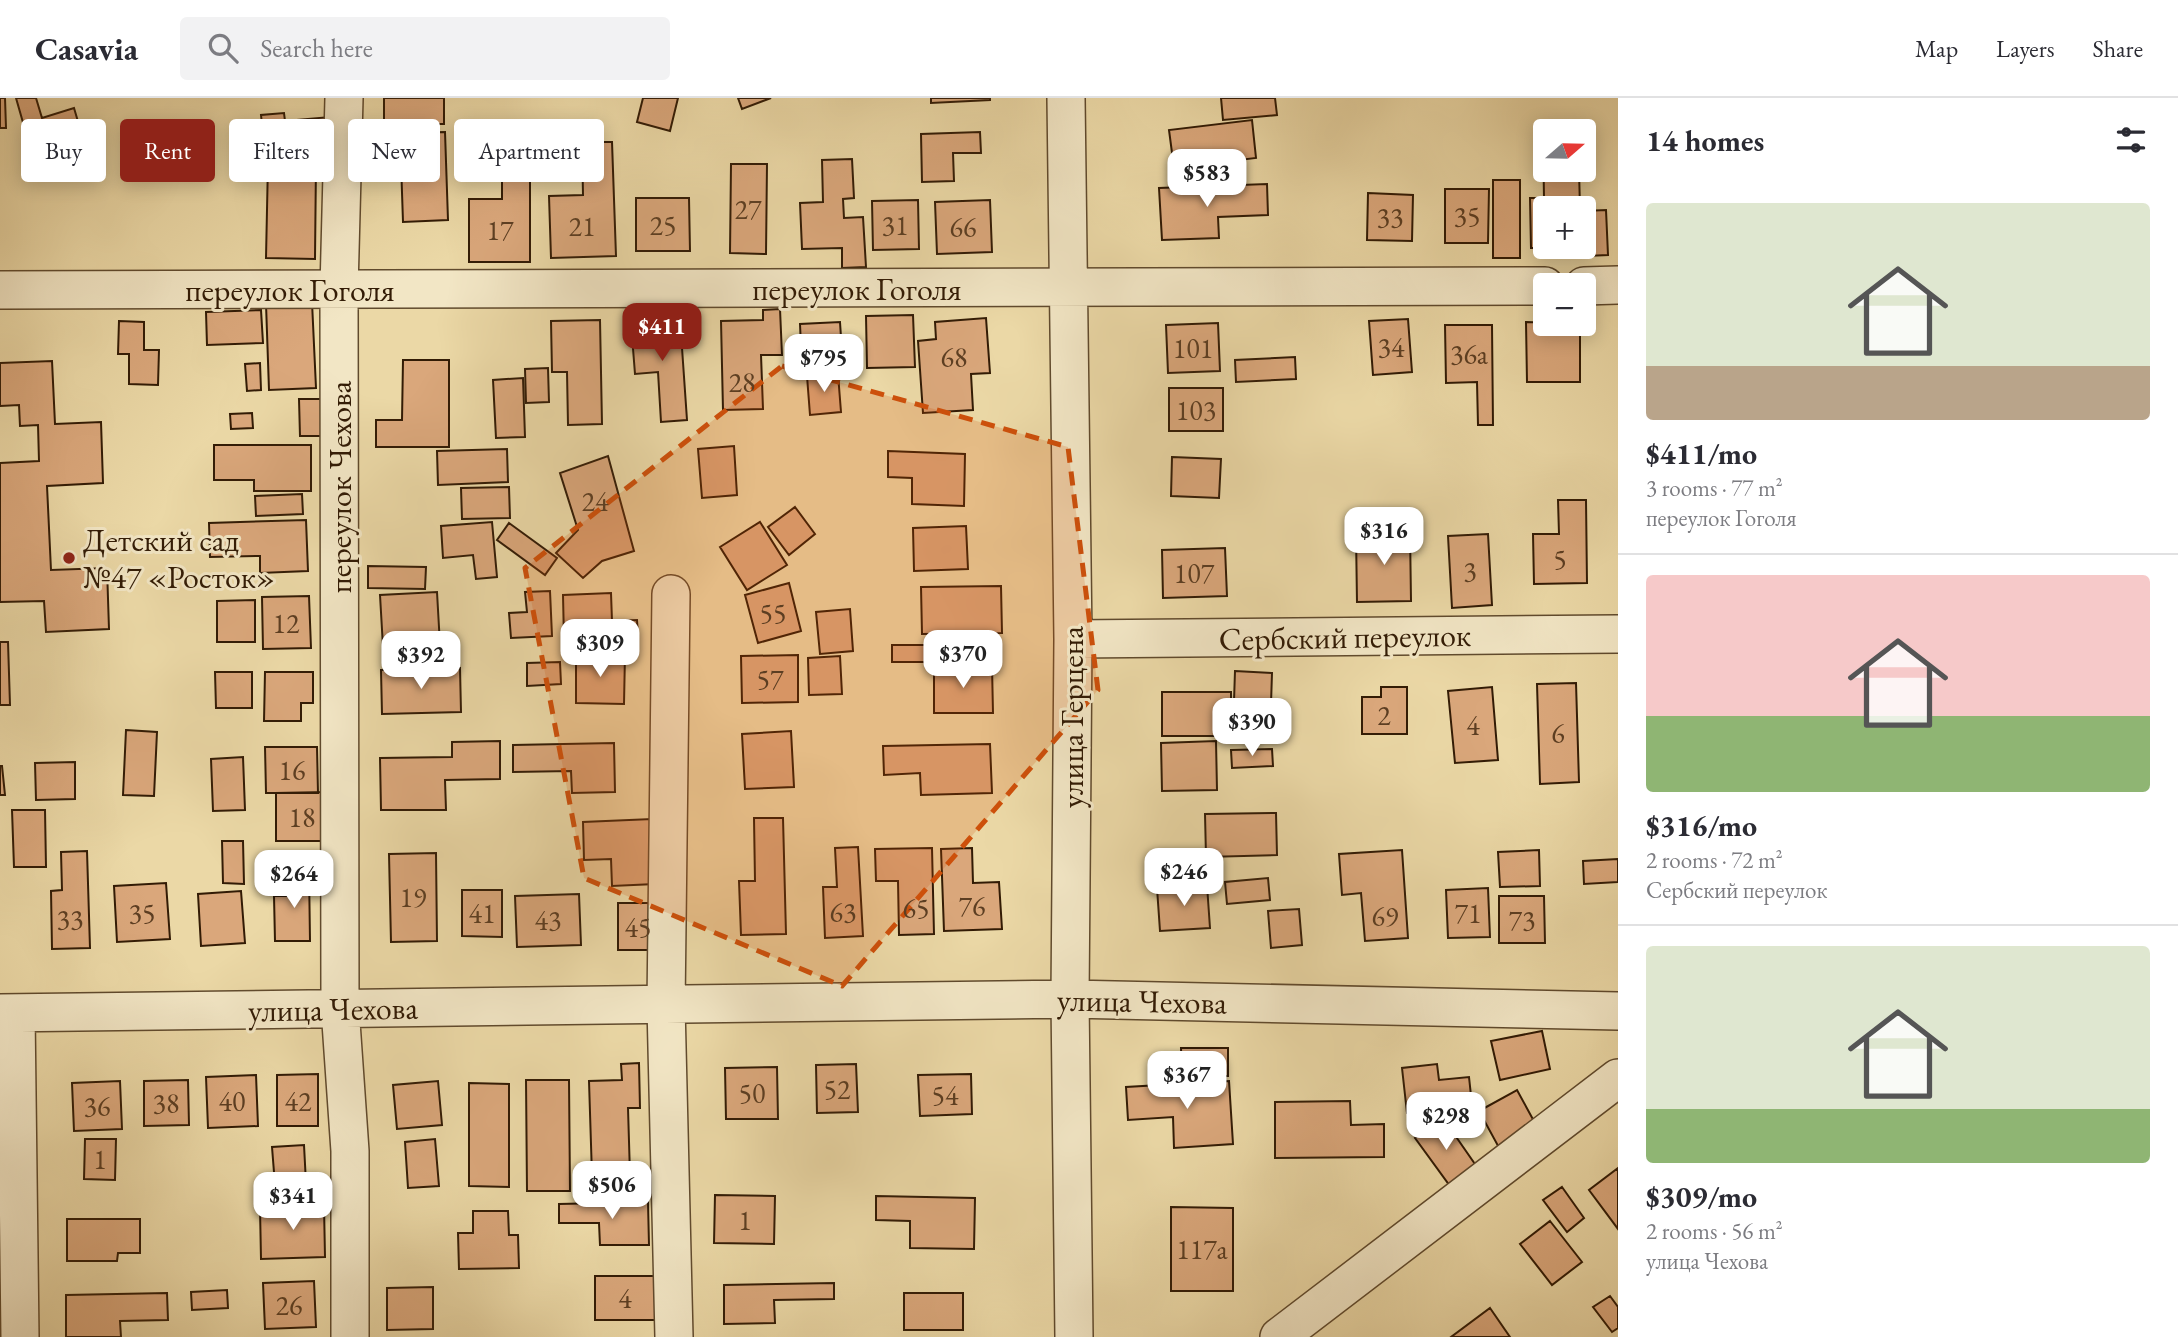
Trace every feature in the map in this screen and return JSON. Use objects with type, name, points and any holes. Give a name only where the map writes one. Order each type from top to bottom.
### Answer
[{"type":"street","name":"переулок Чехова","points":[[344,98],[340,289],[340,1008],[350,1151],[351,1337]]},
{"type":"street","name":"улица Герцена","points":[[1066,98],[1073,639],[1070,999],[1073,1337]]},
{"type":"street","points":[[1596,286],[1618,285]]},
{"type":"street","name":"переулок Гоголя","points":[[0,290],[1533,286]]},
{"type":"street","points":[[671,594],[666,1006],[674,1337]]},
{"type":"street","name":"Сербский переулок","points":[[1073,639],[1618,634]]},
{"type":"street","name":"улица Чехова","points":[[8,1013],[1070,999],[1618,1011]]},
{"type":"street","points":[[8,1013],[20,1337]]},
{"type":"street","points":[[1279,1337],[1618,1078]]},
{"type":"highlighted area","points":[[782,366],[1068,447],[1098,690],[842,986],[584,878],[525,568]]},
{"type":"building","points":[[0,98],[5,98],[6,128],[0,128]]},
{"type":"building","points":[[16,98],[36,98],[42,118],[74,108],[77,119],[22,119]]},
{"type":"building","points":[[384,98],[444,98],[444,124],[440,124],[440,119],[384,119]]},
{"type":"building","points":[[643,98],[678,98],[670,131],[637,122]]},
{"type":"building","points":[[738,98],[771,98],[742,109]]},
{"type":"building","points":[[931,98],[990,98],[990,100],[931,103]]},
{"type":"building","points":[[1221,98],[1275,98],[1277,115],[1223,120]]},
{"type":"building","points":[[284,113],[285,119],[261,119],[261,115]]},
{"type":"building","points":[[1252,120],[1256,158],[1174,168],[1169,130]]},
{"type":"building","points":[[440,132],[445,132],[448,220],[403,222],[402,182],[440,182]]},
{"type":"building","points":[[980,132],[981,153],[953,153],[954,181],[922,182],[921,134]]},
{"type":"building","points":[[604,142],[612,142],[616,256],[551,258],[549,196],[583,195],[583,182],[604,182]]},
{"type":"building","points":[[852,159],[854,198],[843,199],[844,218],[863,217],[866,267],[842,268],[842,248],[802,249],[800,203],[823,202],[822,160]]},
{"type":"building","points":[[731,164],[767,164],[766,254],[730,253]]},
{"type":"building","points":[[1493,180],[1520,180],[1520,258],[1493,258]]},
{"type":"building","points":[[268,182],[316,182],[315,259],[266,258]]},
{"type":"building","points":[[502,182],[530,182],[530,262],[469,262],[469,199],[502,199]]},
{"type":"building","points":[[1544,182],[1579,182],[1580,196],[1544,196]]},
{"type":"building","points":[[1267,184],[1268,215],[1218,217],[1219,238],[1162,240],[1159,188]]},
{"type":"building","points":[[1445,189],[1489,189],[1488,243],[1445,243]]},
{"type":"building","points":[[1368,193],[1413,195],[1412,241],[1367,240]]},
{"type":"building","points":[[636,198],[689,198],[690,251],[636,251]]},
{"type":"building","points":[[1530,198],[1533,198],[1533,248],[1531,248]]},
{"type":"building","points":[[918,200],[919,249],[873,250],[872,201]]},
{"type":"building","points":[[990,200],[992,252],[937,254],[935,202]]},
{"type":"building","points":[[1596,210],[1606,210],[1608,255],[1596,256]]},
{"type":"building","points":[[312,302],[316,388],[269,390],[266,304]]},
{"type":"building","points":[[780,309],[782,355],[761,355],[763,409],[723,410],[721,321],[763,320],[763,310]]},
{"type":"building","points":[[261,310],[263,343],[207,345],[206,312]]},
{"type":"building","points":[[913,315],[915,367],[867,368],[866,316]]},
{"type":"building","points":[[986,318],[990,373],[971,374],[973,410],[923,413],[918,341],[936,339],[935,322]]},
{"type":"building","points":[[680,319],[687,420],[661,422],[658,372],[635,374],[631,323]]},
{"type":"building","points":[[1408,319],[1412,372],[1373,375],[1369,321]]},
{"type":"building","points":[[600,320],[602,424],[568,425],[567,372],[552,372],[551,321]]},
{"type":"building","points":[[119,321],[144,322],[144,350],[159,350],[158,385],[129,384],[129,354],[118,354]]},
{"type":"building","points":[[840,322],[843,368],[802,370],[800,324]]},
{"type":"building","points":[[1526,322],[1533,322],[1533,336],[1580,336],[1580,382],[1527,382]]},
{"type":"building","points":[[1218,323],[1220,371],[1168,373],[1166,325]]},
{"type":"building","points":[[1445,325],[1492,325],[1493,425],[1478,425],[1477,382],[1446,383]]},
{"type":"building","points":[[1295,357],[1296,379],[1236,382],[1235,360]]},
{"type":"building","points":[[403,360],[449,360],[449,447],[376,447],[376,420],[402,420]]},
{"type":"building","points":[[52,361],[55,424],[101,422],[103,483],[47,486],[51,570],[107,568],[109,629],[46,632],[44,601],[0,602],[0,463],[39,461],[38,425],[20,426],[19,405],[0,406],[0,363]]},
{"type":"building","points":[[260,363],[261,390],[247,391],[245,364]]},
{"type":"building","points":[[548,368],[549,402],[526,403],[525,369]]},
{"type":"building","points":[[838,374],[841,412],[810,415],[807,376]]},
{"type":"building","points":[[523,378],[525,437],[496,438],[493,380]]},
{"type":"building","points":[[1169,388],[1223,388],[1223,431],[1169,431]]},
{"type":"building","points":[[299,399],[324,399],[324,436],[300,436]]},
{"type":"building","points":[[252,413],[253,428],[231,429],[230,414]]},
{"type":"building","points":[[214,445],[311,445],[311,491],[254,491],[254,480],[214,480]]},
{"type":"building","points":[[734,446],[737,495],[702,498],[698,449]]},
{"type":"building","points":[[507,449],[508,482],[438,485],[437,451]]},
{"type":"building","points":[[888,451],[965,454],[964,506],[912,504],[912,478],[888,477]]},
{"type":"building","points":[[608,456],[634,551],[602,561],[583,578],[556,553],[578,530],[560,473]]},
{"type":"building","points":[[1172,457],[1221,459],[1219,498],[1171,496]]},
{"type":"building","points":[[509,487],[510,518],[462,519],[461,488]]},
{"type":"building","points":[[302,494],[303,514],[256,516],[255,496]]},
{"type":"building","points":[[1558,500],[1586,500],[1587,583],[1534,584],[1533,534],[1559,534]]},
{"type":"building","points":[[795,507],[815,534],[789,555],[768,527]]},
{"type":"building","points":[[306,520],[308,571],[260,573],[260,556],[210,557],[209,523]]},
{"type":"building","points":[[492,522],[497,577],[476,579],[473,555],[443,558],[441,526]]},
{"type":"building","points":[[760,522],[787,565],[747,590],[720,547]]},
{"type":"building","points":[[509,523],[557,558],[545,575],[497,540]]},
{"type":"building","points":[[966,526],[968,569],[914,571],[913,528]]},
{"type":"building","points":[[1410,532],[1411,601],[1357,602],[1356,534]]},
{"type":"building","points":[[1488,534],[1492,605],[1452,608],[1448,536]]},
{"type":"building","points":[[1225,548],[1227,596],[1163,598],[1162,550]]},
{"type":"building","points":[[368,566],[426,567],[425,589],[368,588]]},
{"type":"building","points":[[789,583],[801,631],[758,643],[745,595]]},
{"type":"building","points":[[1001,586],[1002,633],[922,634],[921,587]]},
{"type":"building","points":[[550,591],[552,636],[511,638],[509,613],[527,612],[525,592]]},
{"type":"building","points":[[437,592],[440,645],[383,647],[380,595]]},
{"type":"building","points":[[611,593],[612,621],[637,620],[638,638],[564,640],[563,595]]},
{"type":"building","points":[[309,596],[311,648],[263,649],[262,597]]},
{"type":"building","points":[[255,600],[255,642],[217,642],[217,601]]},
{"type":"building","points":[[850,609],[853,651],[820,654],[816,612]]},
{"type":"building","points":[[0,642],[8,642],[10,705],[0,705]]},
{"type":"building","points":[[892,645],[947,645],[948,662],[892,662]]},
{"type":"building","points":[[576,654],[625,654],[624,704],[576,703]]},
{"type":"building","points":[[798,655],[798,702],[742,703],[741,656]]},
{"type":"building","points":[[840,656],[842,694],[809,695],[808,658]]},
{"type":"building","points":[[560,662],[561,684],[527,686],[527,663]]},
{"type":"building","points":[[992,666],[993,713],[934,713],[934,667]]},
{"type":"building","points":[[460,668],[461,712],[382,714],[381,670]]},
{"type":"building","points":[[1235,671],[1272,673],[1271,704],[1234,701]]},
{"type":"building","points":[[215,672],[252,672],[252,708],[216,708]]},
{"type":"building","points":[[265,672],[313,672],[313,703],[301,703],[301,721],[264,721]]},
{"type":"building","points":[[1576,683],[1579,782],[1540,784],[1537,684]]},
{"type":"building","points":[[1381,687],[1407,687],[1407,734],[1362,734],[1362,697],[1381,697]]},
{"type":"building","points":[[1492,687],[1498,760],[1455,763],[1448,691]]},
{"type":"building","points":[[1162,692],[1231,692],[1231,736],[1162,736]]},
{"type":"building","points":[[126,730],[157,732],[154,796],[123,795]]},
{"type":"building","points":[[791,731],[794,787],[745,789],[742,734]]},
{"type":"building","points":[[500,741],[500,779],[445,780],[446,810],[381,810],[380,758],[452,757],[452,742]]},
{"type":"building","points":[[1216,741],[1217,790],[1162,791],[1161,743]]},
{"type":"building","points":[[614,743],[615,792],[572,793],[571,771],[513,772],[513,745]]},
{"type":"building","points":[[990,744],[992,793],[921,795],[920,773],[884,775],[883,746]]},
{"type":"building","points":[[265,747],[317,747],[318,793],[266,793]]},
{"type":"building","points":[[1272,749],[1273,766],[1232,768],[1231,750]]},
{"type":"building","points":[[243,757],[245,810],[213,811],[211,759]]},
{"type":"building","points":[[75,762],[75,799],[36,800],[35,763]]},
{"type":"building","points":[[2,766],[5,795],[0,795]]},
{"type":"building","points":[[328,792],[329,841],[276,841],[276,793]]},
{"type":"building","points":[[12,810],[45,810],[46,867],[14,867]]},
{"type":"building","points":[[1276,813],[1277,855],[1206,857],[1205,814]]},
{"type":"building","points":[[754,818],[783,818],[786,934],[741,935],[739,881],[755,881]]},
{"type":"building","points":[[652,819],[655,884],[612,886],[611,859],[584,860],[583,822]]},
{"type":"building","points":[[222,841],[243,841],[244,884],[223,883]]},
{"type":"building","points":[[858,847],[863,936],[825,938],[823,887],[837,887],[835,848]]},
{"type":"building","points":[[932,848],[934,934],[899,935],[898,881],[876,881],[875,849]]},
{"type":"building","points":[[972,848],[973,883],[999,882],[1002,929],[944,931],[941,849]]},
{"type":"building","points":[[1402,850],[1408,938],[1365,941],[1361,893],[1342,895],[1339,854]]},
{"type":"building","points":[[1539,850],[1540,886],[1500,887],[1498,852]]},
{"type":"building","points":[[87,851],[90,948],[52,949],[51,891],[62,890],[61,852]]},
{"type":"building","points":[[436,853],[437,941],[391,942],[389,854]]},
{"type":"building","points":[[1618,859],[1618,882],[1584,884],[1583,861]]},
{"type":"building","points":[[290,870],[309,870],[310,941],[275,941],[274,896],[290,896]]},
{"type":"building","points":[[1268,878],[1270,900],[1227,904],[1225,882]]},
{"type":"building","points":[[166,883],[170,939],[117,942],[114,886]]},
{"type":"building","points":[[1207,885],[1210,928],[1160,931],[1157,888]]},
{"type":"building","points":[[1488,888],[1490,937],[1448,938],[1446,890]]},
{"type":"building","points":[[462,890],[502,890],[502,937],[462,936]]},
{"type":"building","points":[[241,891],[245,943],[201,946],[198,894]]},
{"type":"building","points":[[579,894],[581,945],[517,947],[515,896]]},
{"type":"building","points":[[1499,896],[1544,896],[1545,943],[1499,943]]},
{"type":"building","points":[[618,903],[658,903],[658,950],[618,950]]},
{"type":"building","points":[[1299,909],[1302,945],[1271,948],[1268,911]]},
{"type":"building","points":[[1542,1031],[1550,1069],[1500,1080],[1491,1041]]},
{"type":"building","points":[[1181,1048],[1228,1048],[1228,1076],[1182,1076]]},
{"type":"building","points":[[639,1063],[640,1108],[628,1108],[630,1175],[592,1176],[589,1081],[622,1080],[621,1064]]},
{"type":"building","points":[[856,1064],[858,1112],[817,1113],[816,1065]]},
{"type":"building","points":[[1437,1064],[1439,1080],[1469,1077],[1472,1105],[1407,1113],[1402,1068]]},
{"type":"building","points":[[777,1067],[778,1119],[726,1119],[725,1068]]},
{"type":"building","points":[[318,1074],[318,1126],[277,1126],[277,1075]]},
{"type":"building","points":[[971,1074],[972,1114],[920,1116],[918,1075]]},
{"type":"building","points":[[256,1075],[258,1126],[208,1128],[206,1077]]},
{"type":"building","points":[[188,1080],[189,1125],[144,1126],[144,1081]]},
{"type":"building","points":[[526,1080],[569,1080],[570,1191],[527,1191]]},
{"type":"building","points":[[120,1081],[122,1129],[74,1131],[72,1083]]},
{"type":"building","points":[[438,1081],[442,1125],[397,1129],[393,1085]]},
{"type":"building","points":[[1229,1081],[1233,1144],[1174,1148],[1173,1117],[1128,1120],[1126,1087]]},
{"type":"building","points":[[469,1083],[509,1084],[509,1187],[469,1186]]},
{"type":"building","points":[[1517,1090],[1541,1134],[1503,1155],[1479,1111]]},
{"type":"building","points":[[1350,1101],[1351,1125],[1384,1124],[1384,1157],[1275,1158],[1275,1102]]},
{"type":"building","points":[[1443,1118],[1477,1167],[1450,1186],[1415,1138]]},
{"type":"building","points":[[85,1139],[116,1139],[115,1180],[84,1179]]},
{"type":"building","points":[[435,1139],[439,1186],[408,1188],[405,1142]]},
{"type":"building","points":[[304,1145],[306,1183],[275,1185],[272,1147]]},
{"type":"building","points":[[1618,1168],[1618,1229],[1589,1190]]},
{"type":"building","points":[[1562,1187],[1584,1218],[1567,1232],[1543,1200]]},
{"type":"building","points":[[715,1195],[775,1196],[774,1244],[714,1243]]},
{"type":"building","points":[[876,1196],[975,1198],[974,1249],[910,1248],[910,1221],[876,1220]]},
{"type":"building","points":[[648,1202],[649,1245],[600,1245],[599,1223],[559,1223],[559,1204]]},
{"type":"building","points":[[324,1206],[325,1257],[261,1259],[260,1208]]},
{"type":"building","points":[[1171,1207],[1233,1208],[1233,1291],[1171,1291]]},
{"type":"building","points":[[473,1211],[508,1211],[509,1235],[518,1235],[519,1268],[459,1269],[458,1233],[473,1233]]},
{"type":"building","points":[[67,1219],[140,1219],[140,1253],[118,1253],[117,1261],[67,1261]]},
{"type":"building","points":[[1550,1221],[1582,1262],[1552,1285],[1520,1244]]},
{"type":"building","points":[[595,1276],[656,1276],[656,1320],[595,1320]]},
{"type":"building","points":[[314,1281],[316,1327],[265,1329],[263,1283]]},
{"type":"building","points":[[834,1283],[834,1299],[774,1300],[775,1323],[724,1324],[724,1285]]},
{"type":"building","points":[[433,1287],[433,1329],[387,1330],[387,1288]]},
{"type":"building","points":[[227,1290],[228,1308],[192,1310],[191,1292]]},
{"type":"building","points":[[167,1293],[168,1320],[120,1321],[121,1337],[66,1337],[66,1295]]},
{"type":"building","points":[[904,1293],[963,1293],[963,1330],[904,1330]]},
{"type":"building","points":[[1610,1296],[1618,1307],[1618,1328],[1612,1332],[1593,1307]]},
{"type":"building","points":[[1490,1308],[1510,1337],[1451,1337]]},
{"type":"place","name":"Детский сад №47 «Росток»","points":[[69,558]]}]
